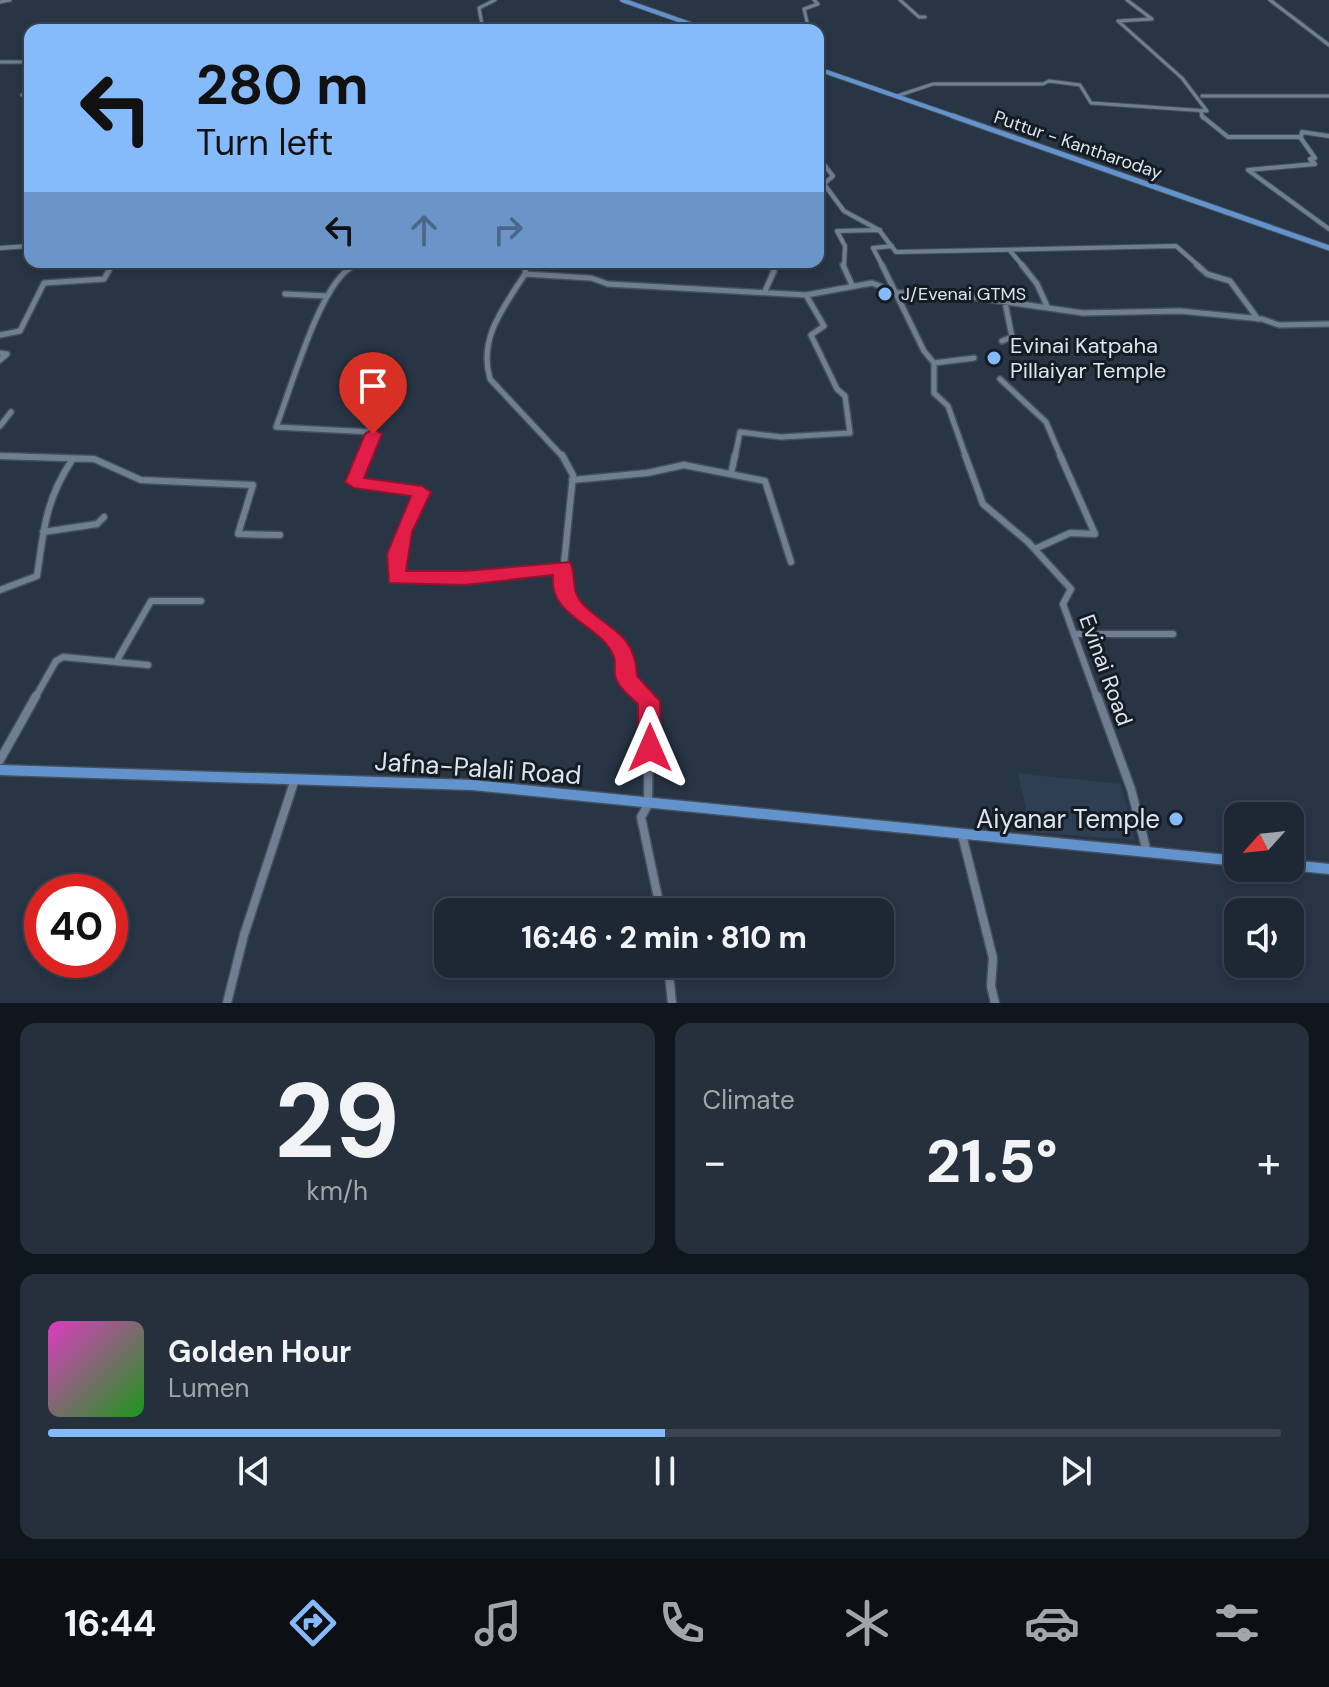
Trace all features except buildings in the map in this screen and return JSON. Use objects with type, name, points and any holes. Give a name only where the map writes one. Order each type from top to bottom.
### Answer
[{"type":"main road","points":[[622,0],[690,24]]},
{"type":"main road","name":"Puttur - Kantharoday","points":[[824,71],[1329,248]]},
{"type":"main road","name":"Jafna-Palali Road","points":[[0,770],[472,785],[648,805],[1224,860]]},
{"type":"main road","points":[[1304,866],[1329,869]]},
{"type":"street","points":[[0,2],[10,0]]},
{"type":"street","points":[[481,24],[479,8],[495,0]]},
{"type":"street","points":[[808,24],[804,9],[818,4],[814,0]]},
{"type":"street","points":[[900,0],[919,17],[925,17]]},
{"type":"street","points":[[897,96],[933,84],[1043,84],[1049,81],[1080,85],[1091,103],[1207,111],[1202,96],[1118,21],[1152,19],[1127,0]]},
{"type":"street","points":[[1270,0],[1329,45]]},
{"type":"street","points":[[0,62],[24,62]]},
{"type":"street","points":[[1202,96],[1300,100],[1329,96]]},
{"type":"street","points":[[1201,112],[1203,119],[1228,137],[1300,137]]},
{"type":"street","points":[[1300,137],[1302,132],[1329,136]]},
{"type":"street","points":[[1300,137],[1315,158],[1310,159],[1315,164],[1248,170],[1329,229]]},
{"type":"street","points":[[824,165],[833,176],[824,184],[845,213],[880,230],[896,252],[1011,252]]},
{"type":"street","points":[[852,285],[843,265],[845,246],[837,231],[880,230]]},
{"type":"street","points":[[0,248],[24,246]]},
{"type":"street","name":"Evinai Road","points":[[892,246],[873,248],[898,293],[924,351],[934,363],[934,393],[948,406],[983,504],[1035,549],[1071,589],[1063,604],[1131,789],[1148,853]]},
{"type":"street","points":[[1047,306],[1042,288],[1027,276],[1010,247],[1176,246],[1207,274],[1230,281],[1258,319]]},
{"type":"street","points":[[0,335],[20,331],[44,283],[104,279],[110,268]]},
{"type":"street","points":[[348,268],[327,296],[276,427],[372,432],[354,482],[420,489],[421,495],[396,554],[396,578],[465,578],[563,567]]},
{"type":"street","points":[[526,268],[525,274],[485,343],[483,364],[490,379],[560,451],[572,480],[562,584],[574,608],[608,633],[625,655],[626,679],[649,701],[648,805],[641,817],[658,898]]},
{"type":"street","points":[[765,291],[773,268]]},
{"type":"street","points":[[525,274],[591,278],[608,284],[806,295],[852,285],[877,284],[898,293],[944,293],[1083,313],[1180,311],[1258,319],[1279,325],[1329,324]]},
{"type":"street","points":[[285,294],[327,296]]},
{"type":"street","points":[[731,474],[740,432],[797,437],[850,433],[845,396],[837,389],[811,335],[823,330],[824,326],[806,295]]},
{"type":"street","points":[[1002,341],[1012,337],[1005,302]]},
{"type":"street","points":[[0,353],[7,354],[0,360]]},
{"type":"street","points":[[934,363],[974,358]]},
{"type":"street","points":[[1000,379],[1046,422],[1095,534],[1070,533],[1035,549]]},
{"type":"street","points":[[0,426],[11,412]]},
{"type":"street","points":[[0,456],[102,461],[141,480],[253,485],[238,534],[280,535]]},
{"type":"street","points":[[0,590],[37,576],[53,489],[72,460]]},
{"type":"street","points":[[572,480],[647,473],[684,465],[765,481],[791,562]]},
{"type":"street","points":[[43,532],[97,524],[104,517]]},
{"type":"street","points":[[116,662],[151,601],[201,601]]},
{"type":"street","points":[[1074,634],[1173,634]]},
{"type":"street","points":[[0,760],[56,661],[63,657],[148,665]]},
{"type":"street","points":[[227,1003],[244,935],[295,779]]},
{"type":"street","points":[[962,835],[993,958],[991,986],[995,1003]]},
{"type":"street","points":[[669,978],[672,1003]]},
{"type":"shaded area","points":[[1018,773],[1121,784],[1135,840],[1031,832]]},
{"type":"place","name":"J/Evenai GTMS","points":[[885,294]]},
{"type":"place","name":"Evinai Katpaha Pillaiyar Temple","points":[[994,358]]},
{"type":"place","name":"Aiyanar Temple","points":[[1176,819]]},
{"type":"route","points":[[373,434],[354,482],[420,489],[422,492],[396,554],[396,578],[465,578],[563,567],[562,584],[574,608],[608,633],[625,655],[626,679],[649,701],[650,748]]}]
